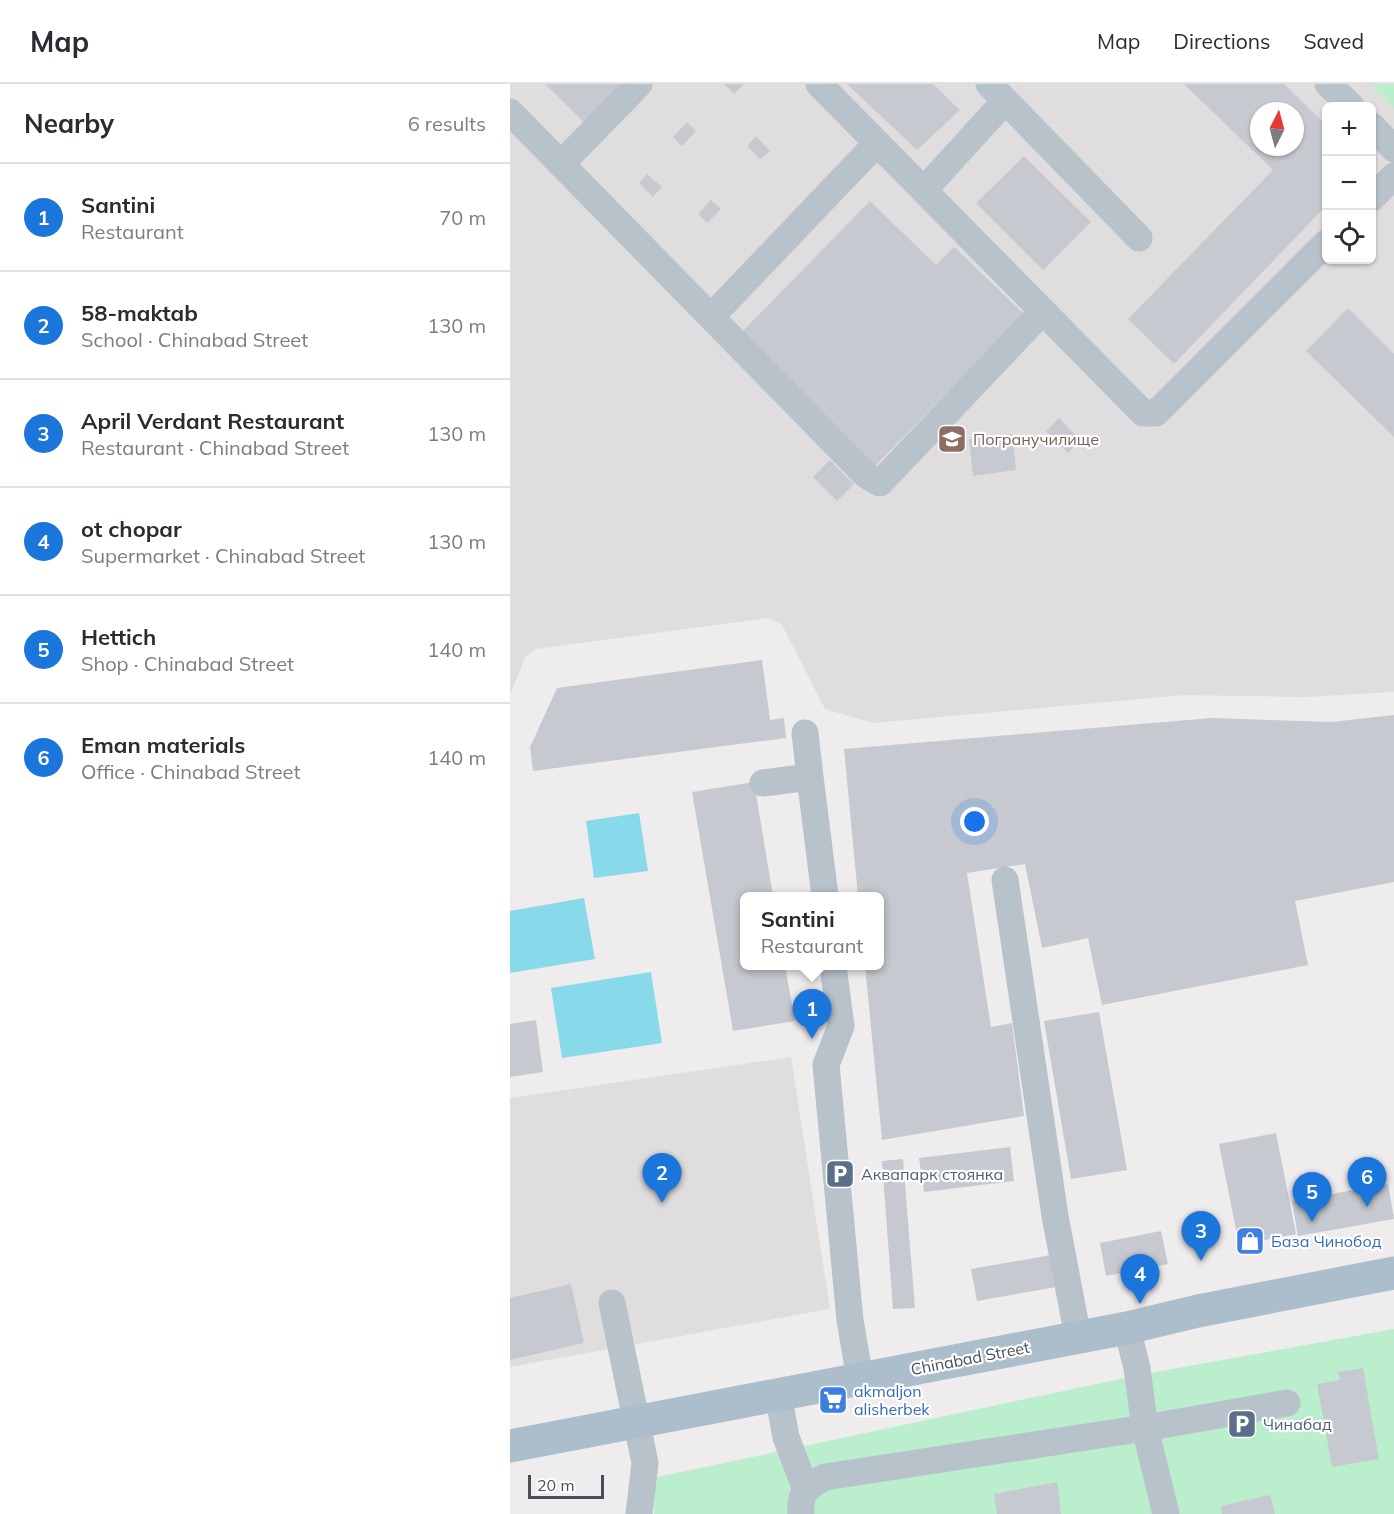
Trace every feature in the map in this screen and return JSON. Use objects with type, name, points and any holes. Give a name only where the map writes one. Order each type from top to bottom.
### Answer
[{"type":"main road","name":"Chinabad Street","points":[[510,1446],[1127,1328],[1198,1311],[1394,1273]]},
{"type":"lane","points":[[561,164],[639,84]]},
{"type":"lane","points":[[819,84],[1143,413],[1156,413],[1322,247]]},
{"type":"lane","points":[[1328,84],[1347,102]]},
{"type":"lane","points":[[924,190],[997,92],[1139,238]]},
{"type":"lane","points":[[510,112],[866,475],[880,483],[1043,311]]},
{"type":"lane","points":[[1376,131],[1394,148]]},
{"type":"lane","points":[[711,317],[877,143]]},
{"type":"lane","points":[[1376,193],[1394,176]]},
{"type":"lane","points":[[805,733],[824,892]]},
{"type":"lane","points":[[762,783],[810,777]]},
{"type":"lane","points":[[1005,880],[1055,1216],[1078,1337]]},
{"type":"lane","points":[[834,970],[841,1026],[826,1065],[850,1320],[860,1379]]},
{"type":"lane","points":[[612,1303],[645,1463],[639,1514]]},
{"type":"lane","points":[[1127,1328],[1137,1368],[1145,1428],[1166,1514]]},
{"type":"lane","points":[[778,1394],[786,1437],[803,1502]]},
{"type":"lane","points":[[803,1502],[825,1477],[1145,1428],[1287,1403]]},
{"type":"shaded area","name":"Погранучилище","points":[[510,84],[1394,84],[1394,692],[1307,697],[1185,695],[873,723],[825,709],[782,625],[768,618],[536,649],[525,658],[510,695]]},
{"type":"shaded area","points":[[791,1057],[830,1309],[510,1367],[510,1098]]},
{"type":"green space","points":[[1371,84],[1394,84],[1394,108]]},
{"type":"green space","points":[[1394,1329],[1394,1514],[654,1514],[653,1478],[1134,1376]]},
{"type":"water","points":[[639,813],[648,871],[594,878],[586,821]]},
{"type":"water","points":[[584,898],[595,959],[510,973],[510,911]]},
{"type":"water","points":[[651,972],[662,1043],[562,1058],[551,988]]},
{"type":"building","points":[[545,84],[625,84],[586,124]]},
{"type":"building","points":[[724,84],[744,84],[734,94]]},
{"type":"building","points":[[847,84],[933,84],[960,110],[917,150]]},
{"type":"building","points":[[1184,84],[1284,84],[1302,102],[1250,102],[1250,148]]},
{"type":"building","points":[[1304,104],[1322,121],[1322,210],[1174,364],[1128,319],[1273,170],[1259,156],[1304,156]]},
{"type":"building","points":[[687,122],[696,131],[682,146],[673,137]]},
{"type":"building","points":[[756,136],[770,151],[760,159],[747,146]]},
{"type":"building","points":[[1024,156],[1091,222],[1043,270],[976,203]]},
{"type":"building","points":[[647,174],[662,187],[653,197],[639,183]]},
{"type":"building","points":[[711,200],[721,209],[707,223],[698,214]]},
{"type":"building","points":[[870,201],[936,265],[954,247],[1024,314],[874,467],[738,336]]},
{"type":"building","points":[[1348,308],[1394,354],[1394,437],[1306,351]]},
{"type":"building","points":[[1059,418],[1080,440],[1068,453],[1046,431]]},
{"type":"building","points":[[1012,434],[1016,470],[973,476],[969,439]]},
{"type":"building","points":[[830,460],[854,484],[837,501],[813,477]]},
{"type":"building","points":[[762,660],[770,720],[784,718],[786,738],[533,771],[530,747],[557,688]]},
{"type":"building","points":[[1394,715],[1394,882],[1295,901],[1308,965],[1102,1005],[1088,938],[1042,948],[1025,864],[967,873],[991,1027],[1012,1023],[1024,1116],[882,1140],[865,970],[884,970],[884,892],[858,892],[844,749],[1212,718],[1331,722]]},
{"type":"building","points":[[754,782],[772,892],[740,892],[740,970],[786,970],[795,1021],[733,1031],[692,792]]},
{"type":"building","points":[[1099,1012],[1127,1170],[1071,1179],[1044,1021]]},
{"type":"building","points":[[536,1020],[543,1072],[510,1077],[510,1024]]},
{"type":"building","points":[[1276,1133],[1296,1234],[1239,1245],[1219,1144]]},
{"type":"building","points":[[1010,1147],[1014,1181],[924,1192],[919,1158]]},
{"type":"building","points":[[903,1159],[915,1308],[893,1309],[882,1161]]},
{"type":"building","points":[[1388,1184],[1394,1219],[1298,1236],[1292,1201]]},
{"type":"building","points":[[1161,1231],[1168,1264],[1106,1276],[1100,1243]]},
{"type":"building","points":[[1051,1255],[1056,1287],[977,1301],[971,1269]]},
{"type":"building","points":[[571,1284],[584,1343],[510,1360],[510,1298]]},
{"type":"building","points":[[1363,1368],[1379,1459],[1332,1467],[1317,1384],[1340,1380],[1338,1372]]},
{"type":"building","points":[[1057,1482],[1061,1514],[997,1514],[994,1494]]},
{"type":"building","points":[[1270,1495],[1275,1514],[1222,1514],[1221,1506]]},
{"type":"place","name":"Погранучилище","points":[[952,439]]},
{"type":"place","name":"Santini","points":[[812,1039]]},
{"type":"place","name":"Аквапарк стоянка","points":[[840,1174]]},
{"type":"place","name":"58-maktab","points":[[662,1203]]},
{"type":"place","name":"Eman materials","points":[[1367,1207]]},
{"type":"place","name":"Hettich","points":[[1312,1222]]},
{"type":"place","name":"База Чинобод","points":[[1250,1241]]},
{"type":"place","name":"April Verdant Restaurant","points":[[1201,1261]]},
{"type":"place","name":"ot chopar","points":[[1140,1304]]},
{"type":"place","name":"akmaljon alisherbek","points":[[833,1400]]},
{"type":"place","name":"Чинабад","points":[[1242,1424]]}]
